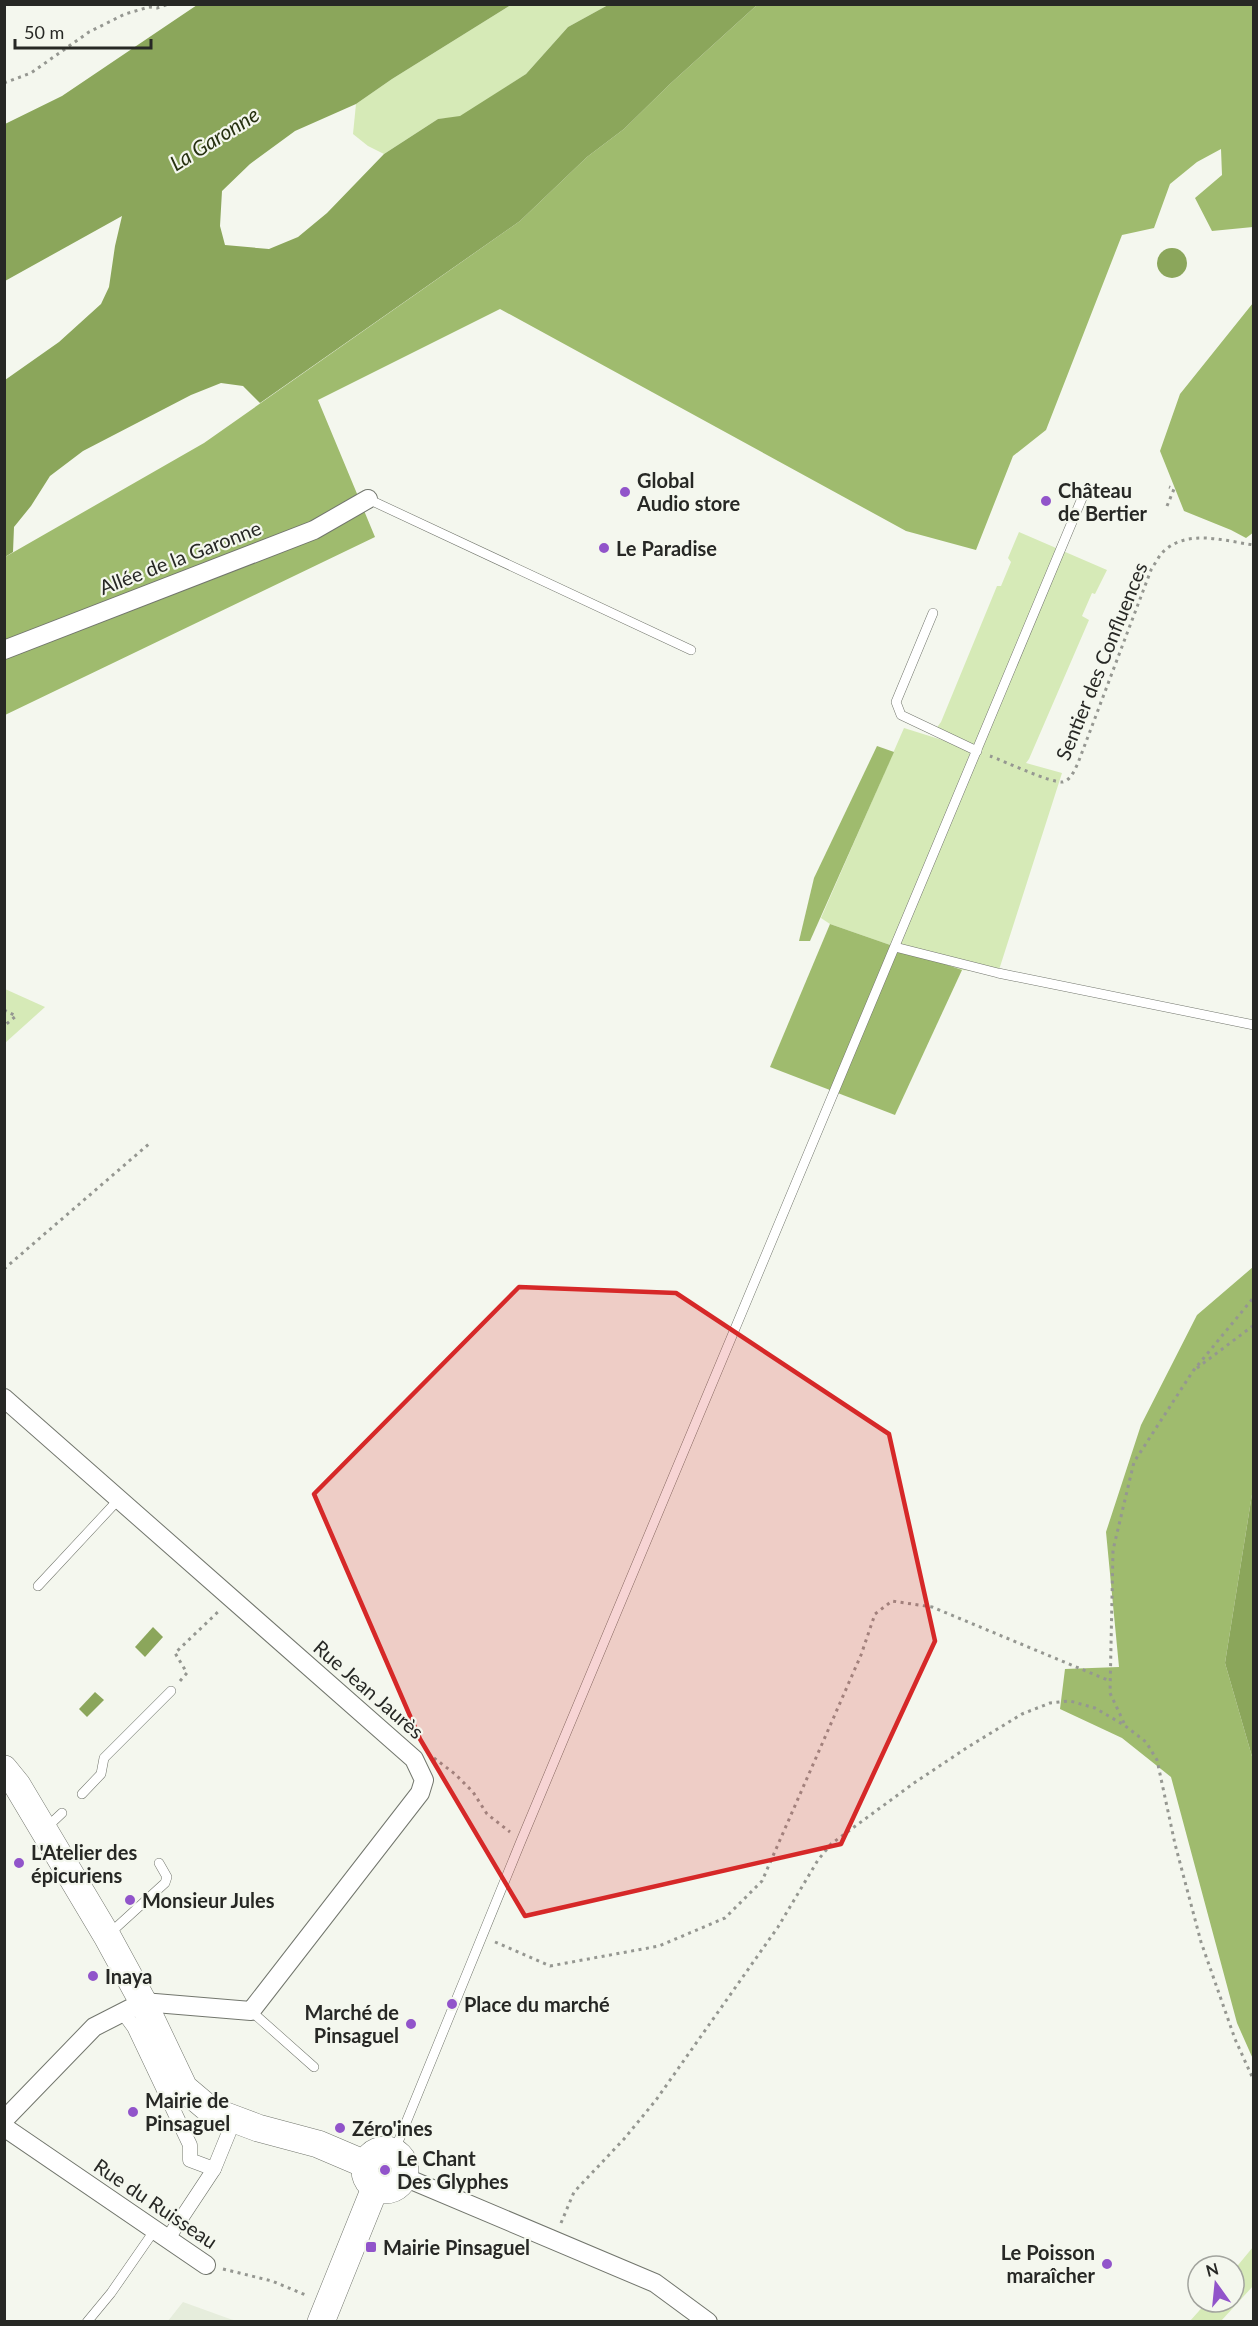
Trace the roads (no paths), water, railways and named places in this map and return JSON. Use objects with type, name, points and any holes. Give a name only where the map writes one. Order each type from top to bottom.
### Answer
[{"type":"main road","points":[[4,1769],[53,1822],[107,1936],[133,2007],[184,2088],[210,2110],[234,2120],[318,2144],[370,2176],[386,2191],[402,2182],[405,2171],[403,2160],[394,2152],[382,2150],[372,2154],[370,2176],[324,2313]]},
{"type":"street","name":"Allée de la Garonne","points":[[4,650],[314,530],[368,499]]},
{"type":"street","name":"Rue Jean Jaurès","points":[[4,1398],[414,1759],[424,1780],[420,1793],[251,2011]]},
{"type":"street","points":[[133,2007],[134,2026],[190,2145],[190,2160],[214,2169]]},
{"type":"street","points":[[4,2120],[94,2028],[133,2007],[251,2011]]},
{"type":"street","points":[[161,2235],[214,2169],[234,2120]]},
{"type":"street","name":"Rue du Ruisseau","points":[[4,2127],[206,2265]]},
{"type":"street","points":[[404,2177],[655,2283],[708,2322]]},
{"type":"lane","points":[[394,2152],[521,1841],[1085,491]]},
{"type":"lane","points":[[368,499],[691,650]]},
{"type":"lane","points":[[933,613],[896,702],[901,716],[977,751]]},
{"type":"lane","points":[[896,947],[998,973],[1254,1025]]},
{"type":"lane","points":[[38,1586],[119,1499]]},
{"type":"lane","points":[[82,1794],[100,1774],[104,1758],[171,1690]]},
{"type":"lane","points":[[107,1936],[165,1882],[167,1877],[159,1863]]},
{"type":"lane","points":[[251,2011],[314,2067]]},
{"type":"lane","points":[[87,2322],[161,2235]]},
{"type":"water","name":"La Garonne","points":[[197,5],[511,5],[356,104],[295,131],[250,164],[222,191],[220,226],[225,245],[269,249],[298,237],[327,213],[384,154],[438,119],[460,116],[526,74],[568,27],[608,5],[757,5],[624,129],[587,157],[520,221],[260,403],[243,386],[221,383],[191,395],[83,451],[50,476],[14,527],[13,552],[5,557],[5,380],[59,342],[101,304],[109,287],[122,216],[5,281],[5,124],[62,96]]},
{"type":"water","points":[[1172,248],[1183,252],[1187,263],[1183,274],[1172,278],[1161,274],[1157,263],[1161,252]]},
{"type":"water","points":[[1253,1488],[1253,1760],[1225,1663]]},
{"type":"water","points":[[153,1627],[163,1637],[145,1657],[135,1647]]},
{"type":"water","points":[[95,1692],[104,1700],[87,1717],[79,1709]]},
{"type":"place","name":"Global Audio store","points":[[625,492]]},
{"type":"place","name":"Château de Bertier","points":[[1046,501]]},
{"type":"place","name":"Le Paradise","points":[[604,548]]},
{"type":"place","name":"L'Atelier des épicuriens","points":[[19,1863]]},
{"type":"place","name":"Monsieur Jules","points":[[130,1900]]},
{"type":"place","name":"Inaya","points":[[93,1976]]},
{"type":"place","name":"Place du marché","points":[[452,2004]]},
{"type":"place","name":"Marché de Pinsaguel","points":[[411,2024]]},
{"type":"place","name":"Mairie de Pinsaguel","points":[[133,2112]]},
{"type":"place","name":"Zéro'ines","points":[[340,2128]]},
{"type":"place","name":"Le Chant Des Glyphes","points":[[385,2170]]},
{"type":"place","name":"Mairie Pinsaguel","points":[[371,2247]]},
{"type":"place","name":"Le Poisson maraîcher","points":[[1107,2264]]}]
